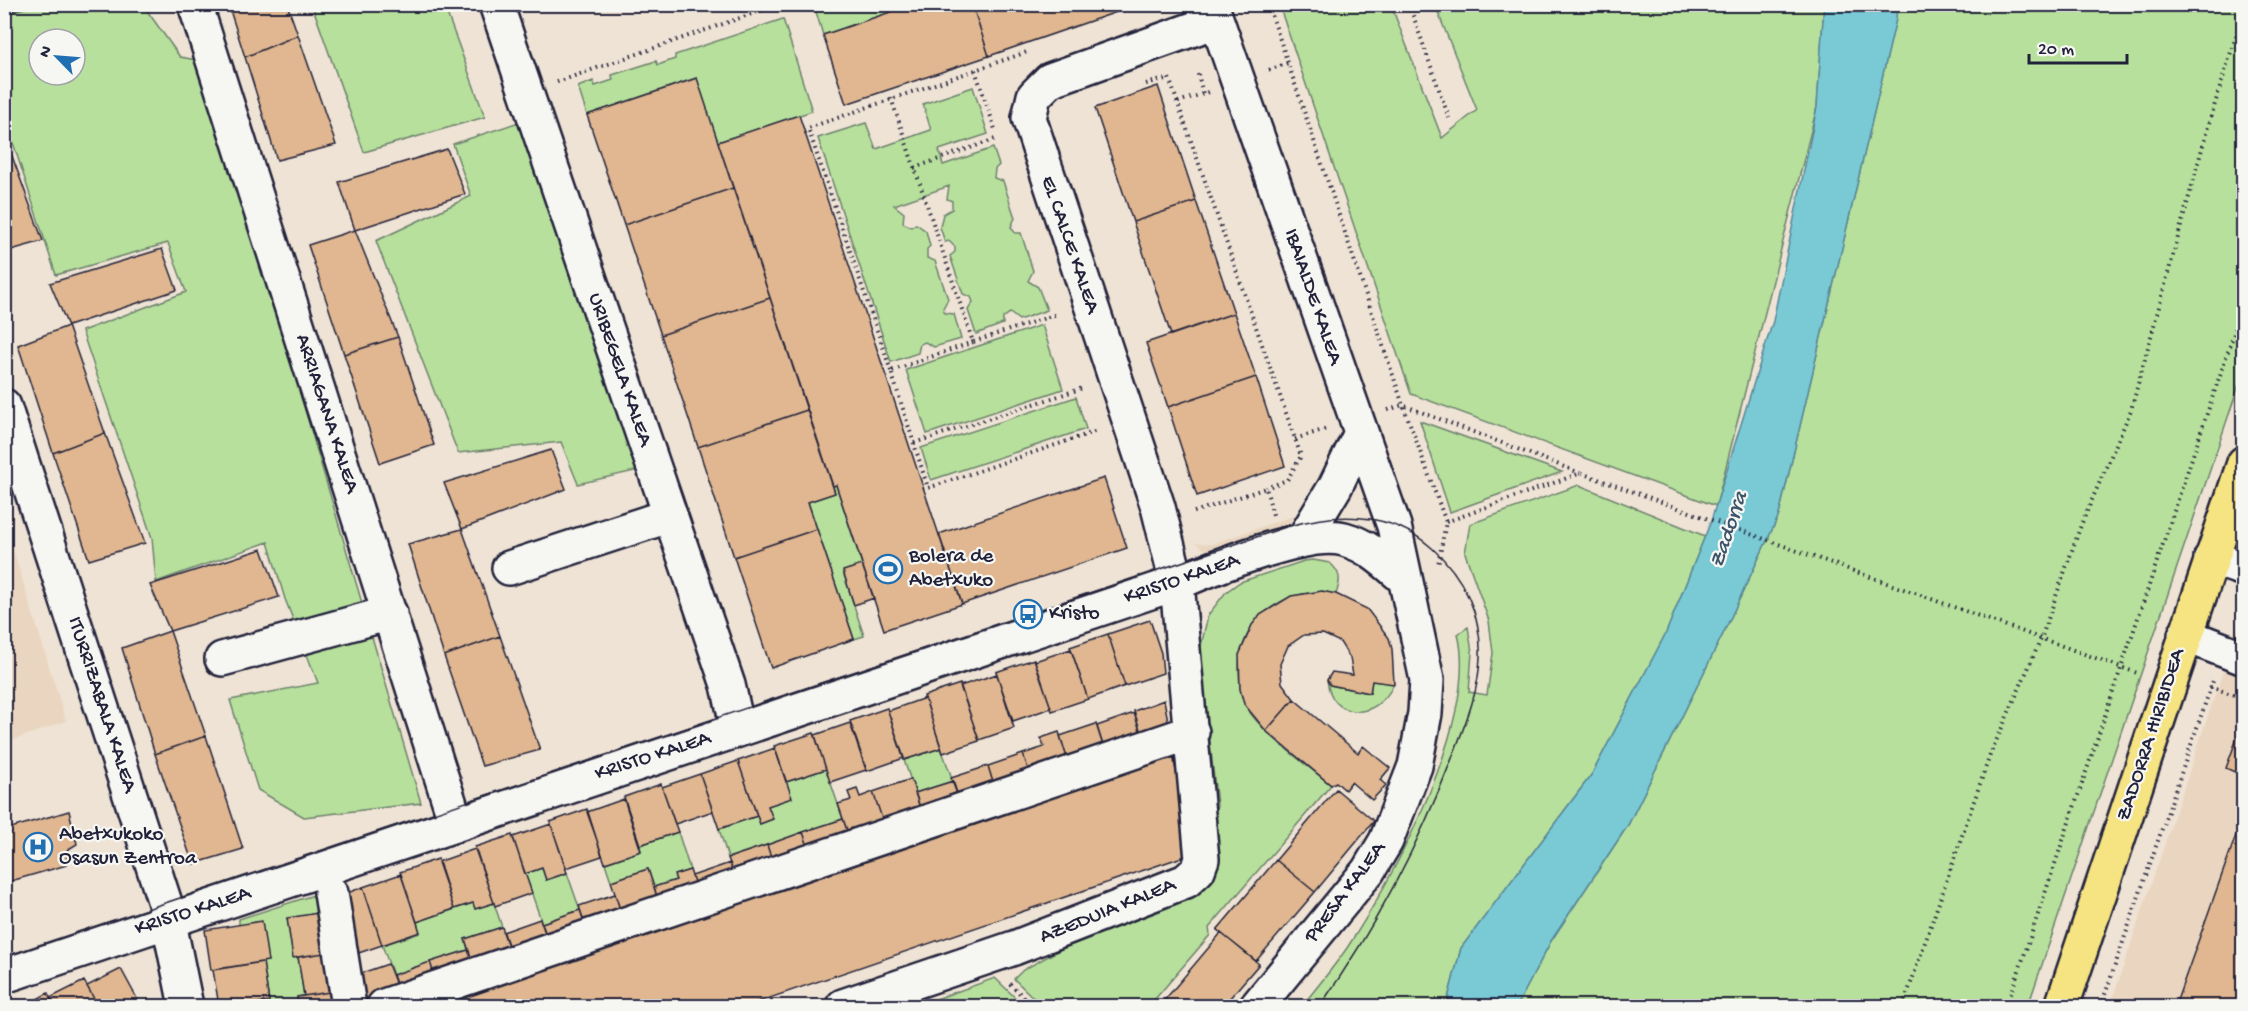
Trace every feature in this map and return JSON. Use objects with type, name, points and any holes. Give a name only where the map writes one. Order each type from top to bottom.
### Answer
[{"type":"main road","name":"ZADORRA HIRIBIDEA","points":[[2062,1006],[2244,463]]},
{"type":"street","name":"ARRIAGANA KALEA","points":[[195,4],[456,823]]},
{"type":"street","name":"URIBEGELA KALEA","points":[[505,7],[526,93],[668,516],[728,685],[738,729]]},
{"type":"street","name":"IBAIALDE KALEA","points":[[1214,13],[1360,435],[1375,469],[1394,526],[1406,585]]},
{"type":"street","name":"EL CALCE KALEA","points":[[1177,583],[1158,507],[1029,118],[1034,96],[1050,80],[1214,13]]},
{"type":"street","name":"ITURRIZABALA KALEA","points":[[4,406],[165,903],[186,1006]]},
{"type":"street","points":[[1303,540],[1335,487],[1360,435]]},
{"type":"street","points":[[510,568],[668,516]]},
{"type":"street","name":"KRISTO KALEA","points":[[4,976],[1303,540],[1341,538],[1361,545],[1379,556],[1406,585]]},
{"type":"street","points":[[2211,558],[2244,569]]},
{"type":"street","name":"AZEDUIA KALEA","points":[[843,1006],[1014,948],[1186,881],[1198,870],[1203,849],[1177,583]]},
{"type":"street","name":"PRESA KALEA","points":[[1257,1006],[1368,871],[1386,841],[1399,812],[1415,766],[1425,713],[1427,680],[1406,585]]},
{"type":"street","points":[[222,659],[390,613]]},
{"type":"street","points":[[2185,635],[2234,655]]},
{"type":"street","points":[[384,1006],[1192,732]]},
{"type":"street","points":[[331,893],[349,1006]]},
{"type":"path","points":[[526,93],[780,4]]},
{"type":"path","points":[[1268,4],[1402,405],[1581,473],[2041,639],[2169,685],[2208,695]]},
{"type":"path","points":[[1409,4],[1449,118]]},
{"type":"path","points":[[1903,1006],[1990,755],[2041,639],[2081,525],[2131,410],[2209,123],[2244,10]]},
{"type":"path","points":[[1031,51],[808,128],[891,371],[928,488],[1097,431]]},
{"type":"path","points":[[1136,87],[1169,78],[1301,456],[1287,480],[1266,488]]},
{"type":"path","points":[[891,98],[973,342]]},
{"type":"path","points":[[914,168],[998,138]]},
{"type":"path","points":[[2007,1006],[2244,304]]},
{"type":"path","points":[[891,371],[1057,314]]},
{"type":"path","points":[[914,443],[1083,388]]},
{"type":"path","points":[[1446,522],[1581,473]]},
{"type":"path","points":[[1192,500],[1196,511]]},
{"type":"path","points":[[2101,1006],[2210,687],[2234,655]]},
{"type":"path","points":[[2210,687],[2244,698]]},
{"type":"path","points":[[1017,990],[1033,1006]]},
{"type":"shaded area","points":[[1293,516],[1287,536],[1214,556],[1191,540],[1196,543],[1211,544]]},
{"type":"shaded area","points":[[4,520],[66,721],[5,743],[4,743]]},
{"type":"shaded area","points":[[2243,601],[2243,1006],[2110,1006],[2242,615]]},
{"type":"green space","points":[[35,5],[143,5],[180,57],[202,61],[421,803],[304,817],[258,790],[230,700],[318,683],[285,599],[268,542],[156,582],[152,538],[82,331],[186,292],[168,243],[56,275],[5,118],[4,14]]},
{"type":"green space","points":[[312,5],[444,5],[485,117],[364,152]]},
{"type":"green space","points":[[814,5],[914,5],[823,35]]},
{"type":"green space","points":[[1279,5],[1391,5],[1442,138],[1477,110],[1435,5],[1824,5],[1817,107],[1716,506],[1411,394]]},
{"type":"green space","points":[[1897,5],[2243,5],[2243,373],[2028,1006],[1517,1006],[1551,941],[1628,825],[1779,515],[1896,19]]},
{"type":"green space","points":[[783,19],[812,111],[718,142],[696,78],[587,115],[578,87],[593,81],[595,86],[613,80],[612,75],[656,61],[658,65],[675,59],[675,55]]},
{"type":"green space","points":[[973,87],[988,134],[939,150],[943,165],[993,148],[999,165],[995,169],[994,178],[1003,181],[1015,218],[1011,227],[1015,233],[1021,233],[1033,271],[1028,281],[1038,287],[1047,310],[1019,320],[1010,313],[1003,318],[1003,324],[976,334],[968,310],[973,302],[971,297],[963,294],[950,256],[955,252],[955,247],[949,241],[945,242],[940,227],[943,214],[952,209],[952,201],[947,199],[949,186],[894,205],[904,213],[903,223],[911,227],[916,224],[926,231],[930,246],[927,249],[927,258],[935,261],[948,299],[943,308],[945,313],[954,314],[961,339],[934,347],[925,342],[920,344],[918,353],[891,362],[818,138],[866,123],[876,149],[931,130],[923,104]]},
{"type":"green space","points":[[522,121],[652,467],[578,484],[561,442],[458,453],[376,241],[471,196],[453,144]]},
{"type":"green space","points":[[1042,325],[1063,389],[927,434],[906,370]]},
{"type":"green space","points":[[1076,397],[1086,429],[931,480],[921,448]]},
{"type":"green space","points":[[1420,421],[1562,472],[1450,512]]},
{"type":"green space","points":[[836,485],[862,565],[843,572],[864,636],[854,639],[808,502],[835,492],[833,486]]},
{"type":"green space","points":[[1579,485],[1705,536],[1666,633],[1592,774],[1461,948],[1446,1006],[1302,1006],[1342,955],[1366,918],[1408,840],[1428,796],[1456,709],[1461,669],[1458,634],[1468,627],[1472,652],[1469,692],[1487,695],[1493,653],[1489,621],[1465,553],[1470,524]]},
{"type":"green space","points":[[1313,560],[1330,563],[1336,570],[1339,585],[1336,594],[1317,592],[1300,595],[1268,610],[1247,636],[1241,653],[1240,687],[1244,703],[1250,713],[1271,736],[1331,785],[1209,928],[1210,935],[1149,1006],[1042,1006],[1014,979],[1023,970],[1099,928],[1191,891],[1217,805],[1202,671],[1201,646],[1208,615],[1226,592],[1240,582]]},
{"type":"green space","points":[[1327,680],[1330,685],[1370,693],[1372,681],[1394,684],[1376,705],[1366,710],[1355,711],[1345,709],[1337,703],[1330,693]]},
{"type":"green space","points":[[941,748],[953,781],[915,793],[904,760]]},
{"type":"green space","points":[[826,769],[843,819],[728,858],[719,829],[757,816],[760,824],[772,819],[768,806],[786,782]]},
{"type":"green space","points":[[678,832],[690,870],[675,875],[676,880],[654,887],[648,869],[611,881],[605,863],[641,851],[640,845]]},
{"type":"green space","points":[[542,868],[546,880],[567,873],[580,910],[542,923],[525,874]]},
{"type":"green space","points":[[320,893],[324,912],[287,918],[293,957],[298,957],[304,996],[297,997],[298,1006],[265,1006],[264,1002],[269,1001],[263,962],[268,961],[239,925],[239,919]]},
{"type":"green space","points":[[473,903],[494,903],[502,927],[465,939],[468,950],[393,975],[382,945],[420,933],[417,922]]},
{"type":"green space","points":[[995,978],[1024,1006],[938,1006],[936,999]]},
{"type":"water","name":"Zadorra","points":[[1824,5],[1897,5],[1896,19],[1779,515],[1628,825],[1551,941],[1517,1006],[1446,1006],[1461,948],[1592,774],[1666,633],[1711,521],[1773,321],[1817,107]]},
{"type":"building","points":[[4,4],[29,4],[4,14]]},
{"type":"building","points":[[228,4],[287,4],[298,35],[245,57]]},
{"type":"building","points":[[914,4],[972,4],[989,56],[846,104],[823,35]]},
{"type":"building","points":[[972,4],[1140,4],[989,56]]},
{"type":"building","points":[[298,35],[336,145],[277,160],[245,57]]},
{"type":"building","points":[[697,78],[733,188],[624,225],[587,115]]},
{"type":"building","points":[[1158,86],[1196,201],[1133,222],[1095,108]]},
{"type":"building","points":[[799,115],[962,604],[884,630],[836,485],[833,486],[718,142]]},
{"type":"building","points":[[4,134],[43,241],[4,252]]},
{"type":"building","points":[[447,149],[465,194],[355,230],[339,182]]},
{"type":"building","points":[[733,188],[770,298],[661,335],[624,225]]},
{"type":"building","points":[[1196,201],[1234,313],[1171,335],[1133,222]]},
{"type":"building","points":[[355,230],[398,337],[344,354],[308,245]]},
{"type":"building","points":[[162,249],[177,290],[68,326],[50,283]]},
{"type":"building","points":[[770,298],[807,410],[698,447],[661,335]]},
{"type":"building","points":[[1234,313],[1256,377],[1168,407],[1146,343]]},
{"type":"building","points":[[68,326],[105,433],[53,453],[18,345]]},
{"type":"building","points":[[398,337],[434,445],[380,463],[344,354]]},
{"type":"building","points":[[1256,377],[1285,466],[1197,496],[1168,407]]},
{"type":"building","points":[[807,410],[835,493],[808,502],[817,529],[734,557],[698,447]]},
{"type":"building","points":[[105,433],[145,543],[89,560],[53,453]]},
{"type":"building","points":[[551,450],[566,489],[462,529],[444,483]]},
{"type":"building","points":[[1104,478],[1127,548],[962,604],[939,534]]},
{"type":"building","points":[[462,529],[500,636],[444,656],[408,544]]},
{"type":"building","points":[[817,529],[854,639],[771,668],[734,557]]},
{"type":"building","points":[[262,549],[279,597],[170,631],[150,585]]},
{"type":"building","points":[[862,565],[874,598],[854,605],[843,571]]},
{"type":"building","points":[[1322,591],[1336,594],[1367,609],[1389,638],[1394,684],[1372,681],[1370,693],[1330,685],[1327,680],[1332,672],[1353,675],[1350,658],[1340,642],[1323,634],[1304,635],[1288,646],[1280,664],[1282,683],[1294,699],[1266,731],[1244,704],[1240,689],[1239,655],[1252,625],[1260,615],[1291,596]]},
{"type":"building","points":[[1150,620],[1161,653],[1163,673],[1125,686],[1108,634]]},
{"type":"building","points":[[170,631],[206,736],[155,754],[122,648]]},
{"type":"building","points":[[1108,634],[1125,686],[1088,699],[1070,647]]},
{"type":"building","points":[[500,636],[540,750],[482,766],[444,656]]},
{"type":"building","points":[[1071,649],[1088,699],[1052,711],[1035,661]]},
{"type":"building","points":[[1034,659],[1051,708],[1013,721],[996,672]]},
{"type":"building","points":[[997,674],[1014,728],[979,740],[960,686]]},
{"type":"building","points":[[960,684],[979,741],[943,753],[924,696]]},
{"type":"building","points":[[925,698],[941,748],[904,760],[888,711]]},
{"type":"building","points":[[1294,699],[1358,753],[1363,746],[1390,768],[1380,780],[1386,785],[1372,800],[1351,782],[1345,790],[1336,782],[1331,785],[1266,731]]},
{"type":"building","points":[[1164,700],[1170,731],[1144,742],[1134,711]]},
{"type":"building","points":[[887,708],[904,758],[867,771],[850,721]]},
{"type":"building","points":[[1134,713],[1144,742],[1106,755],[1097,726]]},
{"type":"building","points":[[2244,719],[2244,776],[2226,768]]},
{"type":"building","points":[[850,723],[866,770],[830,782],[815,735]]},
{"type":"building","points":[[1096,724],[1106,755],[1070,767],[1060,736]]},
{"type":"building","points":[[1059,732],[1070,767],[1032,780],[1023,754],[1044,747],[1041,738]]},
{"type":"building","points":[[814,733],[826,769],[786,782],[774,746]]},
{"type":"building","points":[[206,736],[243,849],[193,864],[155,754]]},
{"type":"building","points":[[775,748],[792,798],[768,806],[773,819],[760,824],[738,761]]},
{"type":"building","points":[[1172,749],[1191,854],[746,1006],[403,1006]]},
{"type":"building","points":[[1023,754],[1032,780],[996,792],[988,766]]},
{"type":"building","points":[[738,761],[757,816],[719,829],[700,774]]},
{"type":"building","points":[[988,766],[996,792],[961,805],[951,778]]},
{"type":"building","points":[[700,774],[713,811],[675,824],[662,787]]},
{"type":"building","points":[[911,779],[923,817],[886,830],[873,792]]},
{"type":"building","points":[[953,781],[961,805],[923,817],[915,793]]},
{"type":"building","points":[[661,784],[678,832],[640,845],[624,797]]},
{"type":"building","points":[[857,789],[860,797],[873,792],[886,830],[851,842],[838,804],[851,800],[848,792]]},
{"type":"building","points":[[1336,789],[1374,821],[1315,892],[1276,860]]},
{"type":"building","points":[[624,799],[641,851],[605,863],[587,812]]},
{"type":"building","points":[[587,809],[602,856],[566,868],[550,822]]},
{"type":"building","name":"Abetxukoko Osasun Zentroa","points":[[69,811],[77,844],[67,850],[67,865],[4,883],[4,830]]},
{"type":"building","points":[[2244,813],[2244,1006],[2175,1006]]},
{"type":"building","points":[[843,819],[851,842],[811,855],[803,832]]},
{"type":"building","points":[[551,824],[567,873],[546,880],[542,868],[525,874],[513,837]]},
{"type":"building","points":[[803,832],[811,855],[774,867],[767,845]]},
{"type":"building","points":[[512,835],[532,893],[495,906],[475,847]]},
{"type":"building","points":[[767,845],[774,867],[736,881],[728,858]]},
{"type":"building","points":[[475,849],[494,903],[475,909],[473,903],[454,909],[438,862]]},
{"type":"building","points":[[438,859],[454,909],[417,922],[400,872]]},
{"type":"building","points":[[1276,860],[1315,892],[1256,961],[1217,930]]},
{"type":"building","points":[[730,863],[736,881],[698,894],[692,876]]},
{"type":"building","points":[[648,869],[660,906],[623,919],[611,881]]},
{"type":"building","points":[[690,870],[698,894],[660,906],[654,887],[676,880],[674,875]]},
{"type":"building","points":[[401,874],[420,932],[382,945],[363,887]]},
{"type":"building","points":[[363,887],[382,945],[350,956],[342,895]]},
{"type":"building","points":[[615,894],[623,919],[587,931],[579,906]]},
{"type":"building","points":[[580,910],[587,931],[549,944],[542,923]]},
{"type":"building","points":[[324,912],[331,952],[293,958],[287,918]]},
{"type":"building","points":[[540,919],[549,944],[512,957],[503,932]]},
{"type":"building","points":[[262,921],[268,961],[211,970],[205,930]]},
{"type":"building","points":[[502,927],[512,957],[475,969],[465,939]]},
{"type":"building","points":[[1221,933],[1259,964],[1223,1006],[1167,1006],[1162,1003]]},
{"type":"building","points":[[468,950],[475,969],[437,983],[430,962]]},
{"type":"building","points":[[331,952],[336,991],[304,996],[298,957]]},
{"type":"building","points":[[263,962],[269,1002],[219,1006],[213,970]]},
{"type":"building","points":[[430,962],[437,983],[400,995],[393,975]]},
{"type":"building","points":[[388,964],[400,995],[366,1006],[358,1006],[353,976]]},
{"type":"building","points":[[121,969],[141,1006],[98,1006],[87,986]]},
{"type":"building","points":[[84,981],[98,1006],[54,1006],[50,998]]},
{"type":"building","points":[[336,991],[338,1006],[298,1006],[297,997]]},
{"type":"building","points":[[48,993],[54,1006],[22,1006],[30,1003]]},
{"type":"building","points":[[264,1002],[265,1006],[235,1006]]},
{"type":"tram line","points":[[4,957],[1286,527],[1324,519],[1362,518],[1381,521],[1416,536],[1432,548],[1453,571],[1468,597],[1478,626],[1479,670],[1463,730],[1411,852],[1378,915],[1320,1006]]},
{"type":"place","name":"Bolera de Abetxuko","points":[[888,569]]},
{"type":"place","name":"Kristo","points":[[1028,614]]},
{"type":"place","name":"Abetxukoko Osasun Zentroa","points":[[38,847]]}]
